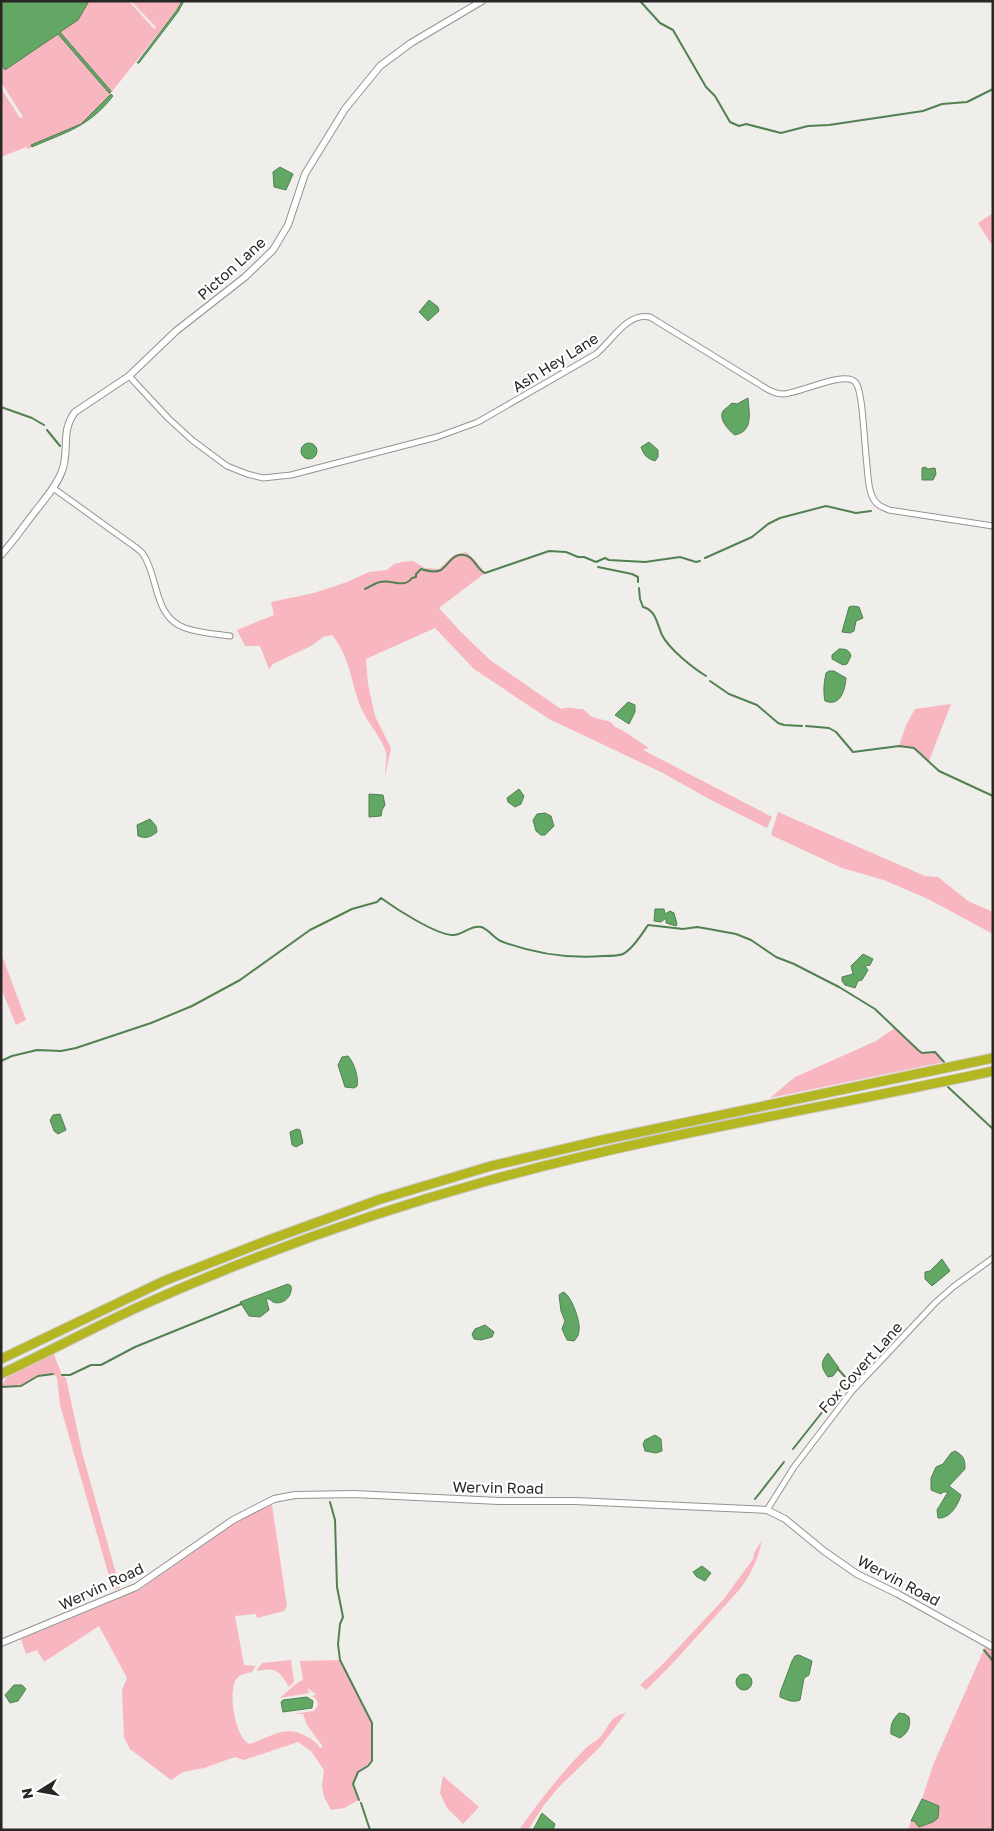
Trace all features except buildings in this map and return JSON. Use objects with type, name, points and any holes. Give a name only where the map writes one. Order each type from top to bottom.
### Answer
[{"type":"highway","points":[[1,1359],[164,1281],[266,1241],[380,1200],[491,1166],[602,1140],[993,1058]]},
{"type":"highway","points":[[1,1374],[138,1307],[190,1285],[334,1228],[426,1199],[487,1181],[606,1151],[993,1071]]},
{"type":"street","name":"Picton Lane","points":[[1,555],[53,488],[62,471],[65,458],[65,433],[70,419],[75,412],[129,376],[176,331],[244,277],[273,250],[288,225],[305,174],[345,108],[380,66],[411,43],[482,1]]},
{"type":"street","name":"Ash Hey Lane","points":[[129,376],[168,418],[192,440],[227,466],[263,478],[291,474],[437,437],[478,422],[596,354],[633,318],[644,316],[658,322],[777,393],[792,393],[841,378],[847,378],[856,382],[861,404],[870,489],[875,502],[889,510],[993,526]]},
{"type":"street","points":[[53,488],[143,554],[162,607],[172,620],[184,628],[230,636]]},
{"type":"street","name":"Fox Covert Lane","points":[[767,1510],[794,1467],[852,1391],[936,1303],[953,1287],[993,1258]]},
{"type":"street","name":"Wervin Road","points":[[1,1643],[136,1588],[233,1520],[274,1499],[295,1495],[354,1494],[499,1501],[575,1501],[767,1510],[785,1519],[824,1551],[857,1574],[898,1594],[993,1647]]},
{"type":"shaded area","points":[[1,1],[31,1],[110,93],[111,91],[34,1],[129,1],[154,29],[156,27],[131,1],[182,1],[177,10],[102,104],[81,124],[32,145],[28,149],[26,147],[1,157],[1,88],[20,118],[23,117],[1,82]]},
{"type":"shaded area","points":[[1,1],[89,1],[78,20],[60,32],[111,91],[110,93],[58,34],[5,70],[1,64]]},
{"type":"shaded area","points":[[182,1],[184,1],[178,12],[139,63],[137,63],[177,10]]},
{"type":"shaded area","points":[[111,94],[113,96],[86,122],[32,147],[31,145],[81,124]]},
{"type":"shaded area","points":[[280,167],[293,174],[286,190],[274,187],[273,172]]},
{"type":"shaded area","points":[[993,213],[993,247],[978,223]]},
{"type":"shaded area","points":[[429,300],[438,307],[439,311],[428,321],[419,312]]},
{"type":"shaded area","points":[[748,398],[748,425],[745,430],[735,435],[730,431],[722,418],[723,411],[732,403],[737,404]]},
{"type":"shaded area","points":[[649,442],[658,450],[658,457],[655,461],[646,456],[641,447]]},
{"type":"shaded area","points":[[309,443],[315,445],[317,451],[315,457],[309,459],[303,457],[301,451],[303,445]]},
{"type":"shaded area","points":[[922,468],[928,469],[935,468],[936,474],[933,480],[922,480]]},
{"type":"shaded area","points":[[466,552],[485,573],[439,608],[490,660],[561,709],[583,709],[592,717],[611,722],[615,727],[649,748],[643,750],[772,817],[767,828],[661,772],[549,719],[474,669],[435,628],[366,659],[368,684],[375,716],[391,748],[385,776],[386,753],[379,737],[363,712],[347,662],[332,635],[323,637],[311,646],[273,664],[269,669],[260,646],[245,646],[237,630],[274,615],[271,602],[314,593],[369,572],[387,570],[394,564],[402,562],[413,561],[425,568],[439,569],[454,555]]},
{"type":"shaded area","points":[[849,607],[859,607],[863,618],[856,621],[854,631],[850,633],[842,632]]},
{"type":"shaded area","points":[[839,649],[849,652],[851,656],[847,664],[843,665],[832,659],[832,655]]},
{"type":"shaded area","points":[[834,671],[846,678],[841,697],[834,702],[825,701],[824,683],[826,673]]},
{"type":"shaded area","points":[[628,702],[635,705],[635,712],[629,724],[615,715]]},
{"type":"shaded area","points":[[951,704],[929,761],[914,748],[899,746],[906,725],[915,709]]},
{"type":"shaded area","points":[[519,789],[524,796],[521,804],[515,807],[508,802],[507,798]]},
{"type":"shaded area","points":[[369,794],[383,795],[385,805],[381,816],[369,817]]},
{"type":"shaded area","points":[[778,812],[925,876],[938,877],[968,901],[993,912],[993,934],[928,899],[884,880],[842,868],[771,835]]},
{"type":"shaded area","points":[[545,813],[551,816],[554,826],[545,835],[541,835],[536,831],[533,820],[537,814]]},
{"type":"shaded area","points":[[150,819],[156,826],[157,832],[148,837],[138,836],[137,825]]},
{"type":"shaded area","points":[[655,909],[664,909],[665,914],[670,911],[674,913],[676,926],[666,923],[666,918],[661,922],[654,921]]},
{"type":"shaded area","points":[[1,953],[26,1020],[16,1025],[1,988]]},
{"type":"shaded area","points":[[863,954],[873,959],[870,965],[865,966],[868,970],[862,980],[858,981],[855,988],[845,985],[842,977],[853,974],[851,966]]},
{"type":"shaded area","points":[[895,1028],[922,1053],[935,1052],[944,1062],[770,1098],[795,1077],[876,1041]]},
{"type":"shaded area","points":[[348,1056],[357,1075],[357,1086],[354,1088],[345,1087],[338,1065],[342,1057]]},
{"type":"shaded area","points":[[60,1114],[66,1130],[58,1134],[54,1131],[50,1120],[53,1115]]},
{"type":"shaded area","points":[[297,1129],[300,1130],[303,1143],[296,1147],[292,1145],[290,1132]]},
{"type":"shaded area","points":[[942,1259],[950,1271],[932,1286],[925,1279],[925,1272],[930,1271]]},
{"type":"shaded area","points":[[288,1284],[291,1286],[291,1293],[287,1299],[277,1303],[266,1298],[269,1310],[260,1317],[249,1316],[240,1302]]},
{"type":"shaded area","points":[[563,1292],[572,1303],[578,1321],[579,1333],[574,1341],[567,1340],[562,1329],[565,1321],[561,1311],[559,1295]]},
{"type":"shaded area","points":[[485,1325],[494,1332],[492,1337],[481,1340],[474,1339],[472,1334],[475,1329]]},
{"type":"shaded area","points":[[53,1352],[62,1375],[66,1378],[82,1452],[120,1588],[113,1590],[60,1405],[57,1378],[53,1374],[38,1376],[21,1386],[2,1386],[6,1378]]},
{"type":"shaded area","points":[[828,1353],[839,1368],[833,1376],[828,1377],[822,1365]]},
{"type":"shaded area","points":[[655,1435],[661,1439],[662,1451],[656,1453],[645,1451],[643,1444],[645,1440]]},
{"type":"shaded area","points":[[955,1451],[963,1458],[965,1469],[949,1486],[961,1495],[956,1507],[950,1514],[938,1518],[937,1510],[948,1492],[941,1494],[931,1490],[931,1478],[936,1467],[943,1464],[951,1453]]},
{"type":"shaded area","points":[[272,1505],[287,1606],[284,1611],[257,1618],[256,1614],[235,1616],[244,1665],[256,1666],[252,1672],[237,1678],[234,1684],[234,1714],[240,1733],[250,1744],[290,1731],[304,1735],[315,1742],[320,1748],[323,1747],[307,1725],[303,1714],[292,1714],[314,1711],[318,1705],[317,1700],[312,1696],[316,1695],[308,1688],[309,1693],[280,1698],[303,1680],[300,1661],[340,1660],[372,1723],[372,1761],[358,1772],[353,1784],[359,1800],[344,1808],[331,1810],[324,1797],[322,1786],[324,1770],[311,1751],[298,1742],[244,1760],[235,1757],[204,1768],[183,1772],[171,1780],[130,1749],[124,1737],[122,1690],[127,1678],[99,1626],[44,1662],[37,1650],[26,1654],[21,1639],[139,1590],[243,1517],[258,1509]]},
{"type":"shaded area","points":[[762,1540],[754,1566],[740,1589],[646,1690],[640,1685],[661,1666],[723,1600],[753,1559],[754,1553]]},
{"type":"shaded area","points":[[702,1566],[711,1573],[705,1581],[697,1577],[693,1572]]},
{"type":"shaded area","points":[[986,1645],[993,1649],[993,1830],[908,1830],[911,1821],[914,1820],[919,1827],[933,1822],[938,1817],[939,1806],[922,1799],[933,1765]]},
{"type":"shaded area","points":[[799,1655],[812,1661],[809,1675],[804,1678],[800,1700],[790,1701],[780,1697],[780,1693],[792,1661],[795,1656]]},
{"type":"shaded area","points":[[291,1660],[294,1682],[289,1687],[276,1671],[268,1669],[256,1671],[262,1663]]},
{"type":"shaded area","points":[[741,1674],[747,1674],[752,1679],[750,1688],[741,1690],[736,1685],[736,1679]]},
{"type":"shaded area","points":[[14,1685],[22,1685],[26,1689],[18,1701],[10,1703],[5,1695]]},
{"type":"shaded area","points":[[307,1697],[313,1701],[312,1708],[283,1712],[281,1702],[283,1700]]},
{"type":"shaded area","points":[[626,1713],[600,1747],[558,1788],[544,1805],[528,1830],[519,1830],[569,1766],[603,1734],[613,1719],[620,1714]]},
{"type":"shaded area","points":[[899,1713],[905,1714],[910,1720],[907,1732],[900,1738],[891,1734],[892,1722]]},
{"type":"shaded area","points":[[443,1776],[479,1807],[463,1824],[447,1808],[440,1793]]},
{"type":"shaded area","points":[[922,1799],[939,1806],[938,1818],[919,1827],[914,1821],[911,1821]]},
{"type":"shaded area","points":[[542,1813],[555,1824],[553,1830],[533,1830]]},
{"type":"waterway","points":[[640,1],[660,23],[673,30],[706,87],[715,96],[730,122],[739,126],[746,124],[781,133],[808,126],[829,125],[923,111],[942,104],[967,102],[993,89]]},
{"type":"waterway","points":[[1,407],[32,418],[44,425]]},
{"type":"waterway","points":[[47,430],[60,446]]},
{"type":"waterway","points":[[705,558],[752,537],[768,524],[780,518],[826,506],[856,513],[871,511]]},
{"type":"waterway","points":[[365,589],[384,581],[405,583],[416,577],[416,574],[421,569],[439,571],[456,556],[460,555],[470,558],[485,573],[549,551],[566,552],[596,562],[605,558],[609,560],[645,562],[680,557],[696,562],[700,561]]},
{"type":"waterway","points":[[598,567],[632,574],[638,577],[638,582]]},
{"type":"waterway","points":[[639,588],[643,607],[651,611],[665,640],[682,658],[706,676]]},
{"type":"waterway","points":[[710,681],[729,694],[757,705],[778,723],[802,726]]},
{"type":"waterway","points":[[806,726],[829,728],[836,732],[853,752],[899,746],[914,748],[939,771],[993,796]]},
{"type":"waterway","points":[[1,1061],[12,1056],[37,1050],[61,1051],[76,1048],[151,1023],[192,1006],[240,980],[310,930],[352,909],[377,902],[381,898],[416,920],[445,934],[456,935],[481,927],[503,942],[528,950],[565,956],[591,957],[623,954],[634,945],[648,925],[683,929],[697,927],[736,934],[751,940],[776,957],[839,987],[875,1009],[918,1050],[922,1053],[935,1052],[944,1062]]},
{"type":"waterway","points":[[948,1087],[993,1129]]},
{"type":"waterway","points":[[62,1375],[70,1375],[91,1365],[101,1365],[135,1347],[241,1304]]},
{"type":"waterway","points":[[793,1449],[842,1387],[848,1383],[847,1379],[838,1369]]},
{"type":"waterway","points":[[1,1387],[21,1386],[38,1376],[53,1374]]},
{"type":"waterway","points":[[755,1499],[784,1462]]},
{"type":"waterway","points":[[330,1502],[335,1520],[337,1587],[343,1617],[340,1624],[338,1644],[340,1660],[372,1723],[372,1761],[358,1772],[353,1784],[359,1800]]},
{"type":"waterway","points":[[984,1650],[993,1661]]},
{"type":"waterway","points":[[361,1803],[370,1830]]}]
